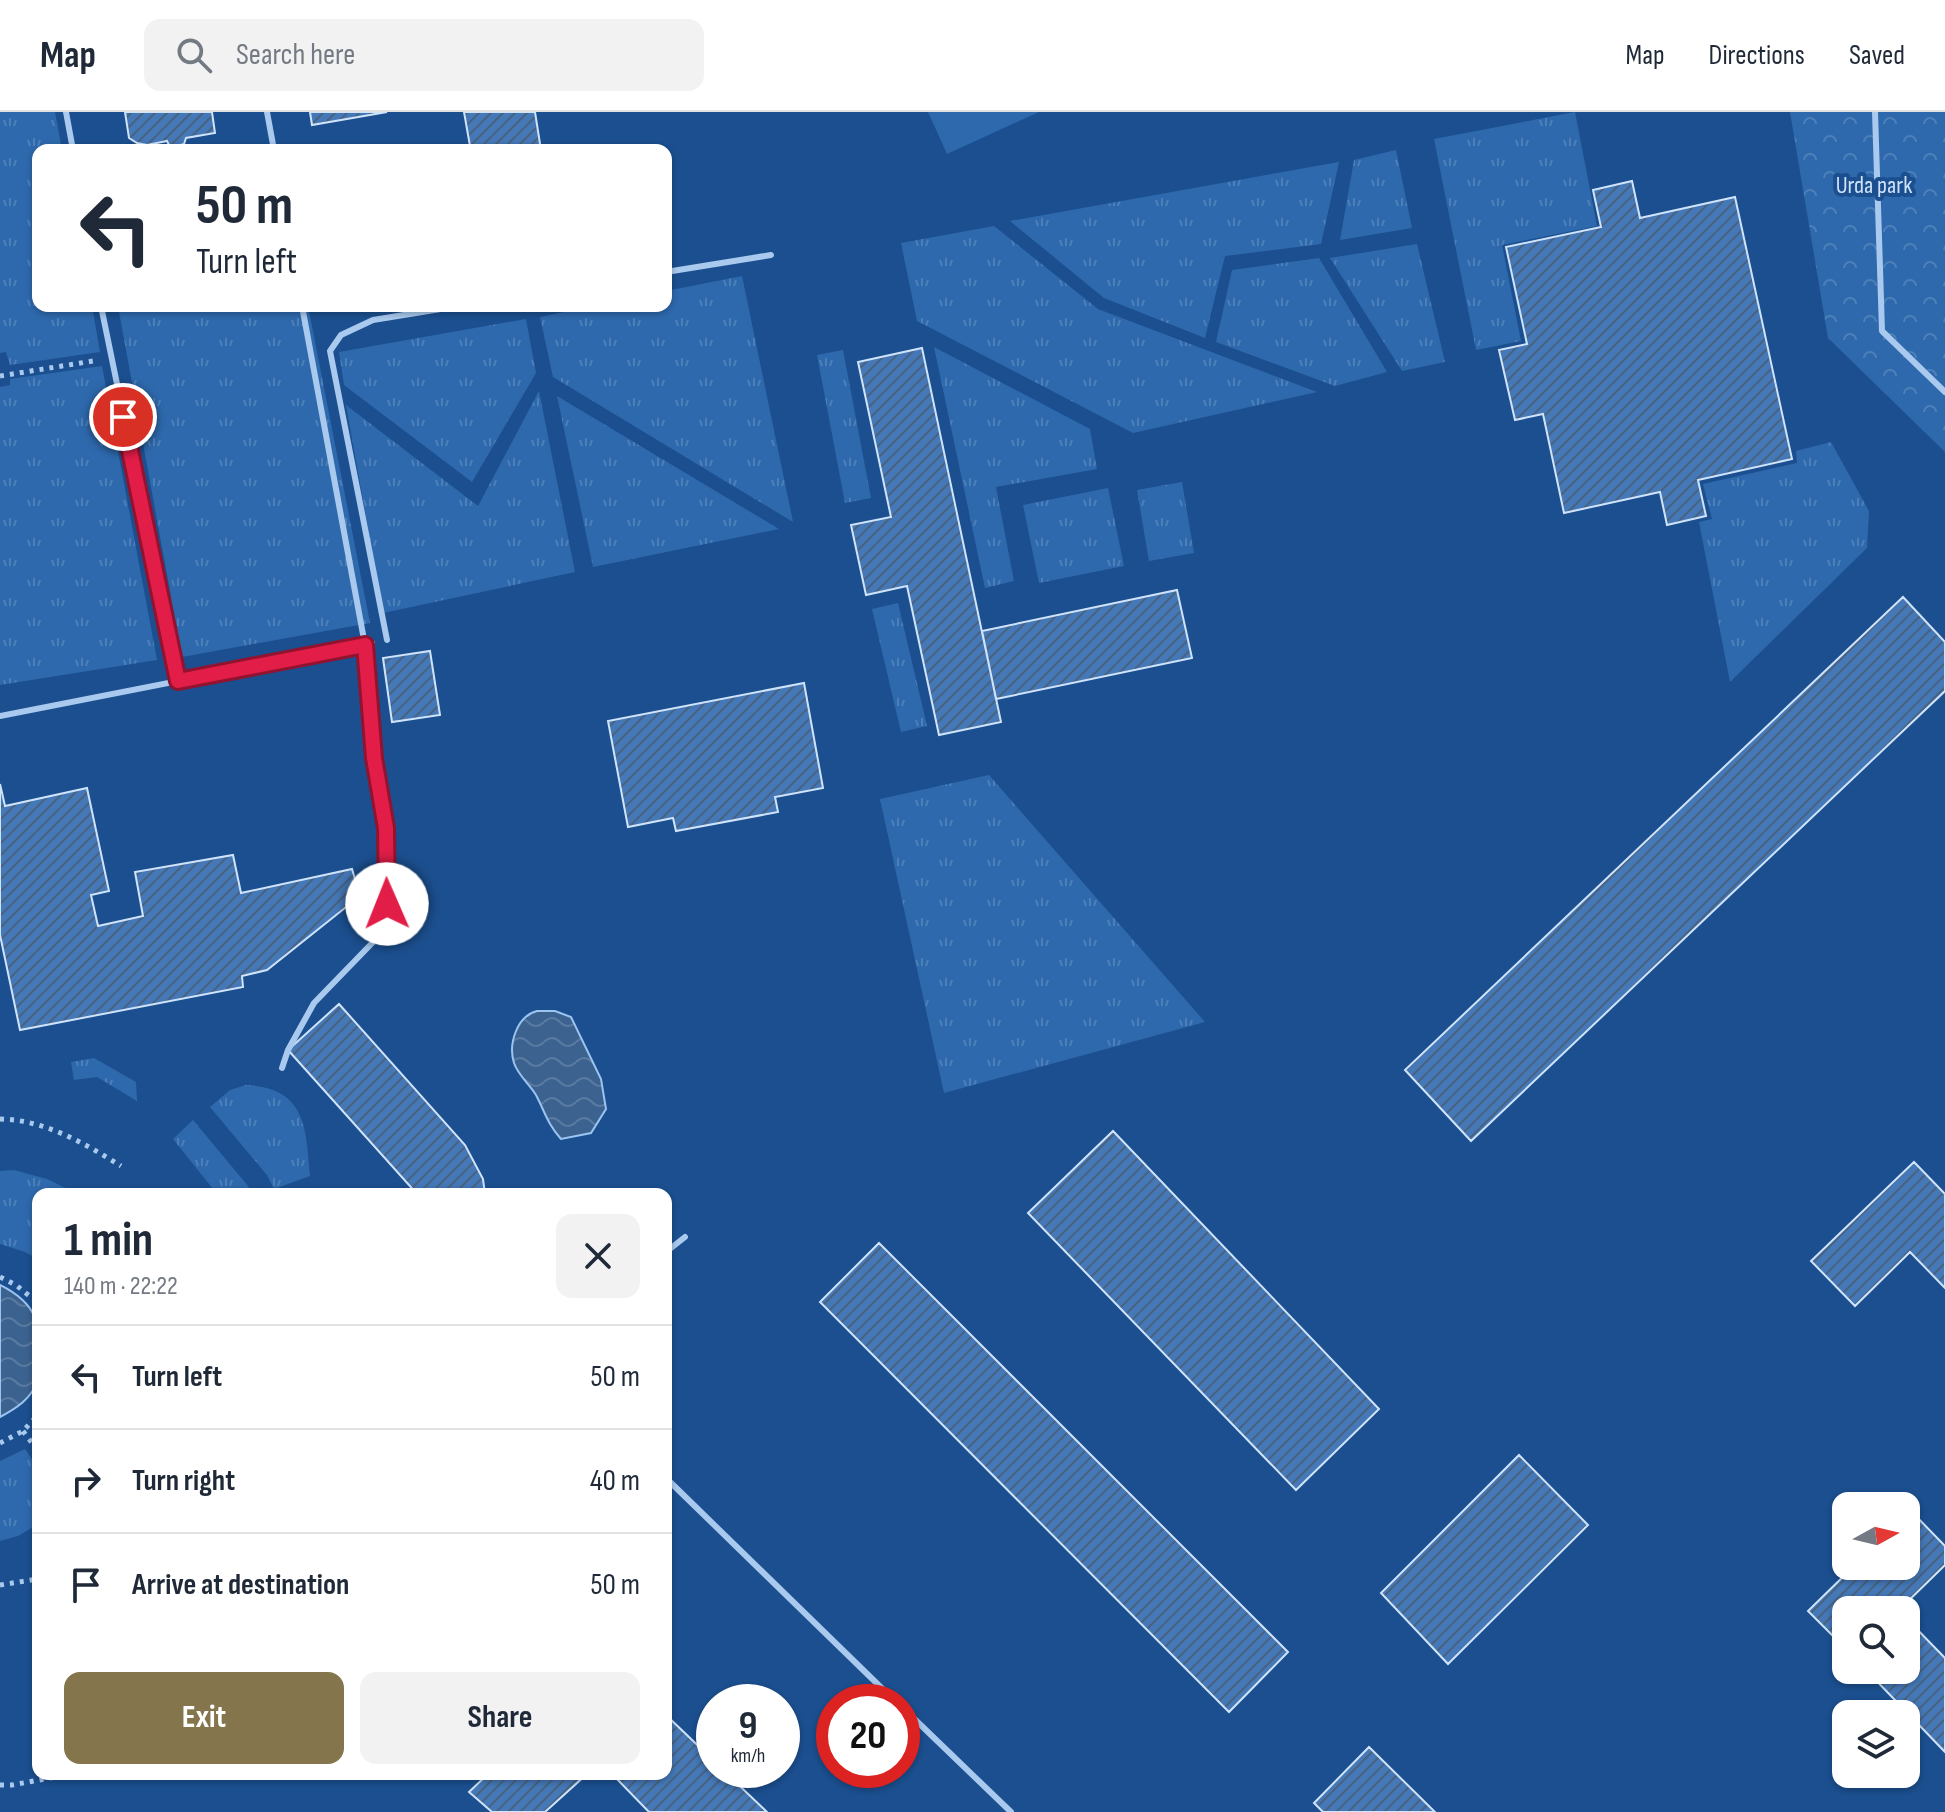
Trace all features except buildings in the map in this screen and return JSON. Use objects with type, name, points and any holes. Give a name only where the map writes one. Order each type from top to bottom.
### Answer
[{"type":"lane","points":[[66,112],[72,144]]},
{"type":"lane","points":[[267,112],[273,144]]},
{"type":"lane","points":[[1875,112],[1882,331],[1945,392]]},
{"type":"lane","points":[[672,271],[771,255]]},
{"type":"lane","points":[[102,312],[178,681]]},
{"type":"lane","points":[[282,1068],[288,1050],[314,1003],[378,937],[385,923],[387,904],[386,828],[374,758],[368,644],[303,312]]},
{"type":"lane","points":[[387,640],[330,351],[341,335],[373,320],[422,312]]},
{"type":"lane","points":[[0,716],[368,644]]},
{"type":"lane","points":[[672,1247],[685,1237]]},
{"type":"lane","points":[[672,1484],[878,1684]]},
{"type":"lane","points":[[920,1724],[1011,1812]]},
{"type":"path","points":[[0,376],[110,359]]},
{"type":"path","points":[[0,1119],[17,1119],[72,1136],[121,1166]]},
{"type":"path","points":[[0,1277],[32,1298]]},
{"type":"path","points":[[0,1443],[23,1431],[32,1421]]},
{"type":"path","points":[[23,1431],[32,1443]]},
{"type":"path","points":[[0,1585],[32,1580]]},
{"type":"path","points":[[0,1785],[39,1780]]},
{"type":"green space","points":[[0,112],[55,112],[61,144],[32,144],[32,312],[93,312],[100,352],[10,365],[6,352],[0,353]]},
{"type":"green space","points":[[928,112],[1039,112],[947,154]]},
{"type":"green space","points":[[1575,112],[1597,226],[1502,245],[1521,341],[1476,350],[1434,139]]},
{"type":"green space","name":"Urda park","points":[[1790,112],[1945,112],[1945,452],[1828,338]]},
{"type":"green space","points":[[1396,150],[1412,228],[1340,240],[1354,160]]},
{"type":"green space","points":[[1339,162],[1321,244],[1225,256],[1205,338],[1104,298],[1010,221]]},
{"type":"green space","points":[[994,226],[1098,309],[1317,392],[1133,433],[917,321],[901,243]]},
{"type":"green space","points":[[1417,244],[1445,362],[1402,371],[1330,258]]},
{"type":"green space","points":[[1319,258],[1387,372],[1335,386],[1216,342],[1232,270]]},
{"type":"green space","points":[[742,276],[793,522],[553,377],[540,317],[564,312],[672,312],[672,290]]},
{"type":"green space","points":[[119,312],[309,312],[370,623],[182,657]]},
{"type":"green space","points":[[526,319],[536,373],[472,482],[344,385],[339,352]]},
{"type":"green space","points":[[934,347],[1090,429],[1097,469],[996,487],[1014,581],[985,588]]},
{"type":"green space","points":[[843,350],[871,498],[845,503],[817,355]]},
{"type":"green space","points":[[102,366],[157,660],[0,685],[0,387],[10,385],[10,379]]},
{"type":"green space","points":[[539,391],[575,572],[383,613],[346,405],[478,506]]},
{"type":"green space","points":[[557,396],[779,529],[593,567]]},
{"type":"green space","points":[[1831,442],[1869,511],[1867,548],[1730,682],[1699,522],[1712,519],[1703,484],[1797,463],[1796,451]]},
{"type":"green space","points":[[1182,482],[1194,553],[1149,561],[1137,490]]},
{"type":"green space","points":[[1108,488],[1124,566],[1039,583],[1023,505]]},
{"type":"green space","points":[[898,603],[927,726],[901,732],[872,609]]},
{"type":"green space","points":[[989,775],[1205,1022],[944,1093],[880,799]]},
{"type":"green space","points":[[94,1058],[136,1082],[137,1101],[97,1077],[74,1080],[71,1062]]},
{"type":"green space","points":[[246,1085],[266,1088],[292,1102],[304,1126],[310,1176],[274,1188],[267,1175],[210,1107],[230,1090]]},
{"type":"green space","points":[[193,1120],[249,1188],[212,1188],[173,1139]]},
{"type":"green space","points":[[14,1170],[66,1188],[32,1188],[32,1256],[0,1244],[0,1171]]},
{"type":"green space","points":[[25,1449],[32,1459],[32,1528],[0,1541],[0,1461]]},
{"type":"water","points":[[537,1011],[555,1011],[571,1017],[601,1079],[606,1109],[591,1133],[561,1139],[516,1067],[512,1048],[516,1032],[524,1019]]},
{"type":"water","points":[[0,1285],[15,1294],[32,1313],[32,1393],[0,1417]]},
{"type":"route","points":[[123,417],[178,681],[365,645],[374,758],[386,828],[387,904]]}]
